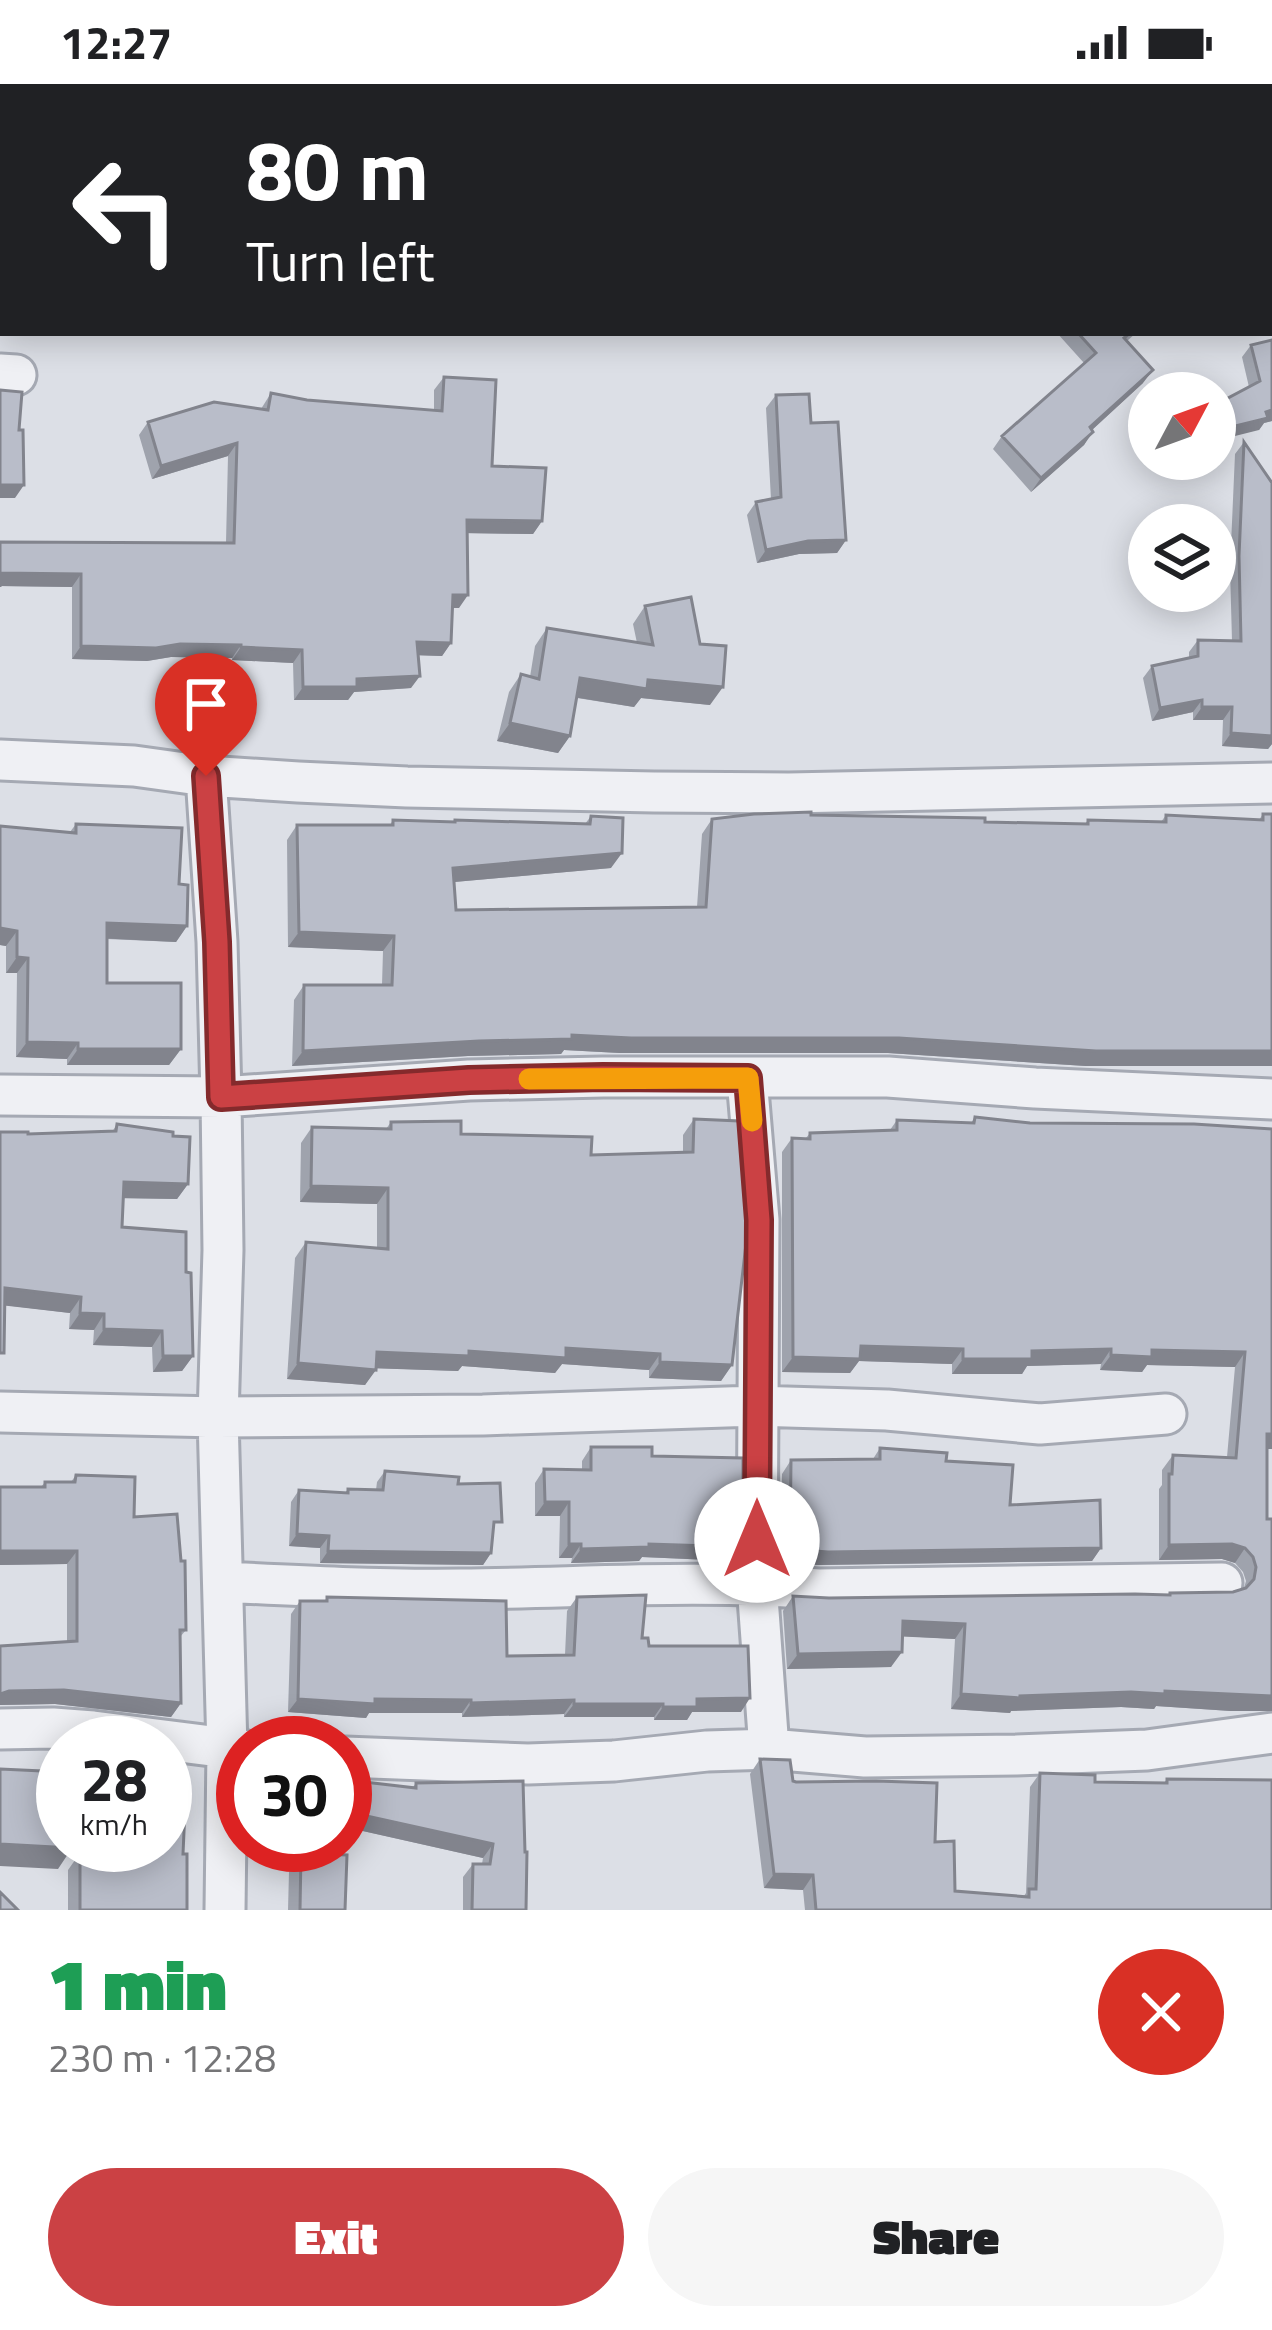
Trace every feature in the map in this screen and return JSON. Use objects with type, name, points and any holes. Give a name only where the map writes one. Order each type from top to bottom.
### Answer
[{"type":"street","points":[[0,760],[407,788],[767,793],[1272,783]]},
{"type":"street","points":[[206,776],[217,942],[224,1250],[218,1417],[233,1716]]},
{"type":"street","points":[[0,1096],[221,1097],[469,1080],[603,1077],[888,1077],[1272,1099]]},
{"type":"street","points":[[748,1078],[759,1220],[757,1584],[769,1749]]},
{"type":"street","points":[[0,1412],[218,1417],[483,1415],[756,1406],[887,1410],[1040,1424],[1166,1414]]},
{"type":"street","points":[[223,1582],[460,1589],[1222,1583]]},
{"type":"street","points":[[0,1729],[93,1731],[216,1747]]},
{"type":"street","points":[[372,1758],[528,1764],[769,1749],[865,1757],[1016,1755],[1147,1750],[1272,1733]]},
{"type":"street","points":[[225,1910],[227,1872]]},
{"type":"building","points":[[1081,336],[1126,336],[1153,370],[1128,372],[1128,393],[1041,478],[1002,436],[1096,353]]},
{"type":"building","points":[[1272,340],[1272,410],[1266,412],[1268,418],[1236,426],[1236,394],[1260,381],[1251,345]]},
{"type":"building","points":[[444,377],[496,380],[492,466],[546,468],[542,521],[467,520],[468,595],[453,595],[451,643],[417,642],[420,676],[357,679],[357,687],[303,687],[302,650],[241,645],[81,646],[81,574],[0,573],[0,542],[234,543],[237,443],[161,466],[148,422],[214,402],[268,410],[271,393],[442,411]]},
{"type":"building","points":[[0,390],[22,392],[19,430],[23,430],[24,485],[0,485]]},
{"type":"building","points":[[809,394],[811,423],[838,422],[846,540],[808,541],[766,550],[756,502],[781,497],[776,395]]},
{"type":"building","points":[[1244,442],[1272,483],[1272,736],[1231,733],[1232,707],[1202,707],[1202,700],[1160,708],[1152,666],[1198,656],[1198,640],[1241,641]]},
{"type":"building","points":[[691,597],[700,644],[726,646],[723,687],[648,680],[647,689],[580,678],[570,736],[510,723],[521,674],[539,679],[547,628],[653,645],[645,606]]},
{"type":"building","points":[[811,812],[1088,824],[1088,820],[1166,822],[1166,815],[1263,820],[1263,814],[1272,814],[1272,1051],[1096,1051],[899,1038],[572,1035],[572,1039],[303,1051],[304,985],[392,985],[394,936],[299,932],[297,825],[393,825],[393,820],[590,824],[591,816],[623,818],[622,853],[453,868],[456,910],[706,907],[712,819]]},
{"type":"building","points":[[76,824],[182,828],[179,884],[188,885],[187,926],[107,923],[107,983],[181,983],[181,1049],[78,1049],[78,1043],[27,1042],[28,958],[17,957],[17,931],[0,928],[0,826],[76,833]]},
{"type":"building","points":[[975,1117],[1030,1123],[1272,1129],[1272,1434],[1267,1434],[1267,1519],[1272,1519],[1272,1696],[1165,1691],[1020,1698],[961,1694],[965,1624],[903,1621],[902,1652],[798,1654],[793,1596],[1170,1595],[1233,1592],[1254,1579],[1256,1567],[1245,1548],[1169,1545],[1173,1455],[1236,1458],[1245,1352],[1152,1350],[1152,1357],[1111,1355],[1111,1349],[1032,1351],[1032,1359],[963,1359],[963,1349],[861,1346],[860,1359],[793,1357],[792,1138],[810,1139],[810,1133],[897,1130],[897,1120],[974,1123]]},
{"type":"building","points":[[694,1119],[739,1121],[746,1244],[732,1365],[660,1362],[660,1354],[566,1348],[566,1358],[469,1351],[469,1356],[377,1352],[376,1370],[298,1363],[306,1242],[388,1249],[388,1188],[311,1186],[312,1127],[391,1129],[391,1122],[461,1121],[461,1134],[592,1137],[591,1155],[693,1152]]},
{"type":"building","points":[[117,1124],[190,1137],[188,1184],[124,1182],[122,1227],[186,1232],[193,1356],[163,1356],[162,1331],[104,1329],[104,1314],[80,1313],[81,1297],[5,1288],[4,1353],[0,1353],[0,1132],[116,1131]]},
{"type":"building","points":[[591,1447],[652,1447],[652,1456],[743,1458],[743,1547],[649,1544],[581,1549],[581,1544],[569,1544],[569,1502],[545,1502],[544,1469],[591,1470]]},
{"type":"building","points":[[880,1448],[947,1453],[946,1461],[1013,1465],[1010,1505],[1100,1500],[1101,1548],[790,1549],[791,1460],[880,1459]]},
{"type":"building","points":[[385,1471],[459,1477],[458,1484],[500,1483],[502,1522],[494,1522],[491,1553],[328,1551],[329,1536],[297,1534],[299,1490],[383,1490]]},
{"type":"building","points":[[76,1475],[135,1477],[134,1517],[177,1514],[181,1561],[185,1561],[181,1703],[64,1690],[0,1694],[0,1646],[77,1641],[77,1551],[0,1551],[0,1487],[45,1487],[45,1482],[75,1482]]},
{"type":"building","points":[[646,1595],[642,1638],[648,1638],[649,1646],[748,1646],[750,1698],[697,1699],[697,1707],[574,1704],[574,1700],[375,1699],[375,1704],[298,1699],[300,1601],[327,1601],[327,1597],[506,1601],[507,1656],[574,1655],[577,1597]]},
{"type":"building","points":[[760,1759],[790,1760],[796,1782],[937,1783],[935,1842],[954,1841],[955,1891],[1029,1897],[1029,1889],[1036,1889],[1040,1773],[1095,1775],[1095,1782],[1272,1780],[1272,1910],[816,1910],[813,1875],[774,1874]]},
{"type":"building","points":[[0,1769],[36,1771],[36,1846],[0,1844]]},
{"type":"building","points":[[523,1781],[526,1910],[472,1910],[473,1864],[490,1864],[493,1844],[372,1817],[372,1783],[416,1788],[416,1783]]},
{"type":"building","points":[[80,1872],[187,1872],[187,1910],[80,1910]]},
{"type":"building","points":[[301,1872],[346,1872],[345,1910],[300,1910]]},
{"type":"building","points":[[0,1892],[18,1910],[0,1910]]},
{"type":"slow traffic","points":[[529,1079],[748,1078],[752,1121]]},
{"type":"route","points":[[206,776],[221,1097],[469,1080],[748,1078],[759,1220],[757,1540]]}]
